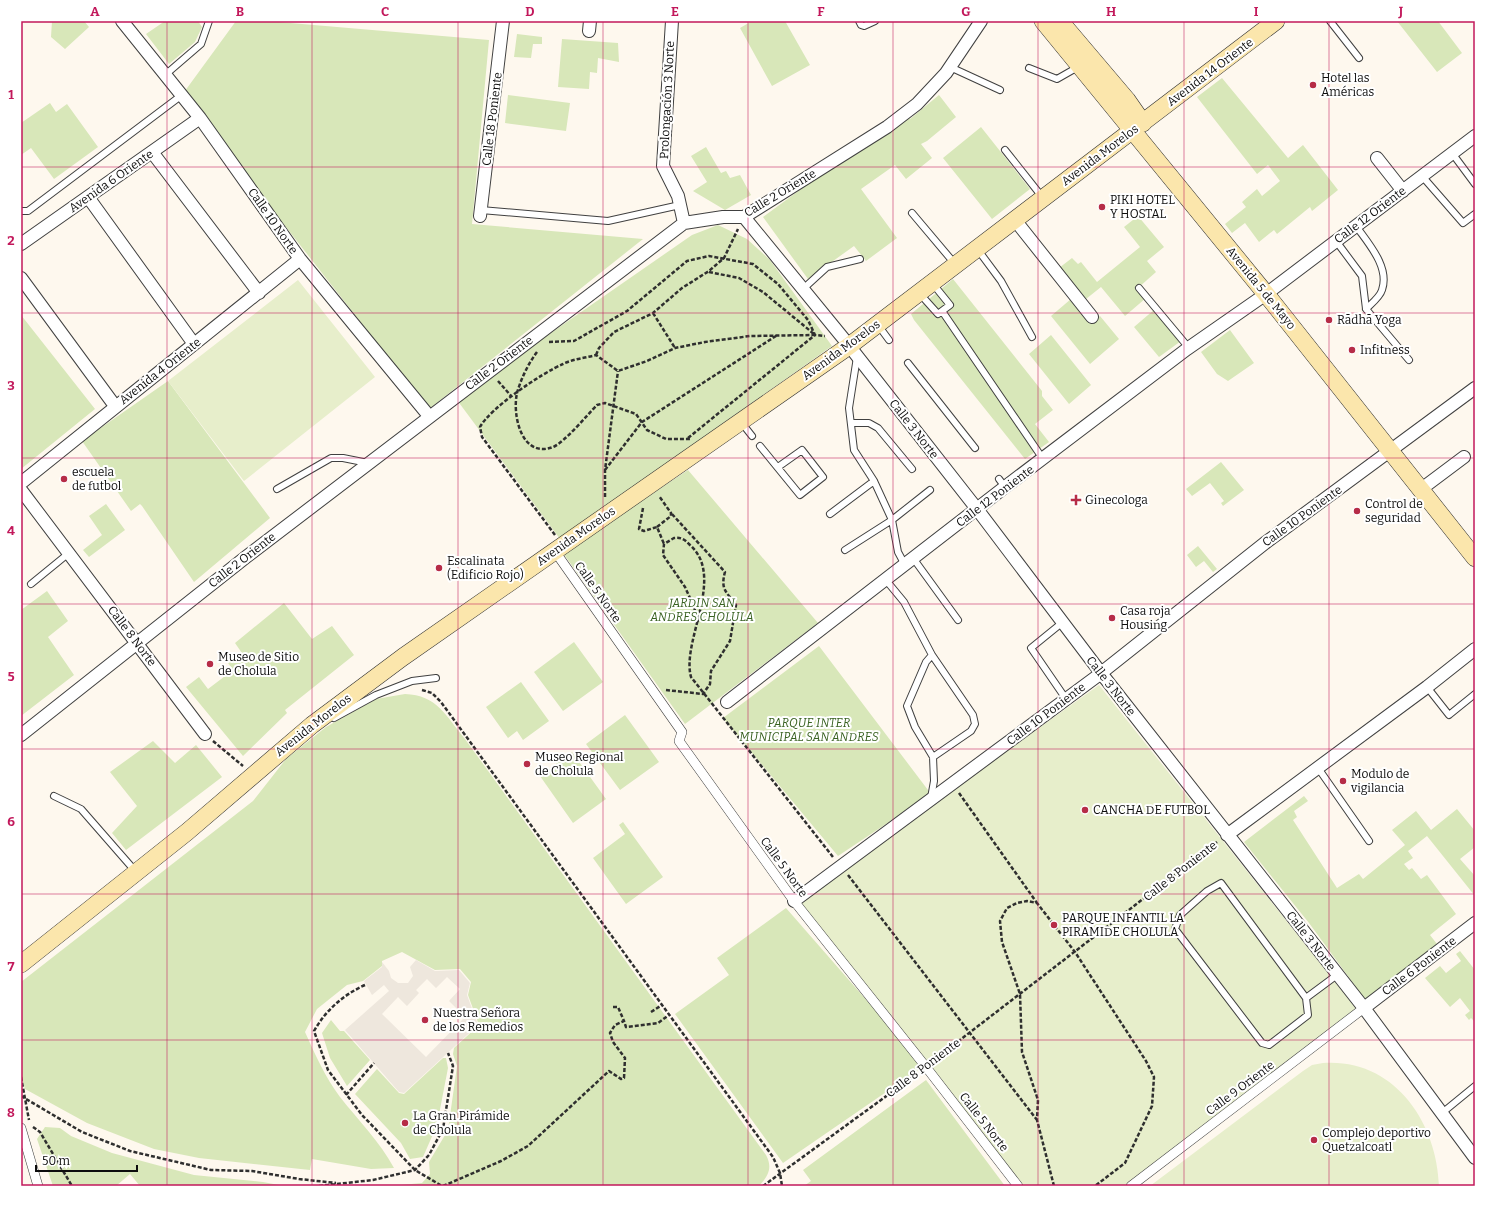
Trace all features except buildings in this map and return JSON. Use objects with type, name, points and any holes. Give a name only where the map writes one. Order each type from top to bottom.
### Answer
[{"type":"main road","name":"Avenida 5 de Mayo","points":[[1043,21],[1079,66],[1138,126],[1266,294],[1475,558]]},
{"type":"main road","name":"Avenida 5 de Mayo","points":[[1060,21],[1127,100],[1138,126]]},
{"type":"main road","name":"Avenida 14 Oriente","points":[[1138,126],[1276,21]]},
{"type":"main road","name":"Avenida Morelos","points":[[21,964],[187,832],[293,740],[558,539],[648,485],[850,346],[955,264],[1138,126]]},
{"type":"street","name":"Calle 10 Norte","points":[[122,21],[200,118],[300,259],[429,416]]},
{"type":"street","name":"Calle 18 Poniente","points":[[480,213],[503,21]]},
{"type":"street","name":"Prolongación 3 Norte","points":[[672,21],[663,166],[678,196],[684,222]]},
{"type":"street","name":"Calle 2 Oriente","points":[[21,735],[137,642],[368,463],[684,222],[723,217],[744,217],[887,127],[917,104],[950,67],[981,21]]},
{"type":"street","name":"Avenida 6 Oriente","points":[[21,244],[200,118]]},
{"type":"street","name":"Calle 12 Oriente","points":[[1266,294],[1475,136]]},
{"type":"street","points":[[152,152],[259,293]]},
{"type":"street","points":[[1377,158],[1403,191]]},
{"type":"street","points":[[88,197],[194,344]]},
{"type":"street","name":"Calle 3 Norte","points":[[744,217],[850,346],[977,509],[1101,673],[1364,1008],[1475,1158]]},
{"type":"street","points":[[1015,220],[1092,318]]},
{"type":"street","name":"Avenida 4 Oriente","points":[[21,482],[300,259]]},
{"type":"street","points":[[21,278],[115,406]]},
{"type":"street","name":"Calle 12 Poniente","points":[[727,702],[884,579],[977,509],[1002,483],[1043,459],[1189,348],[1266,294]]},
{"type":"street","name":"Calle 10 Poniente","points":[[794,901],[1101,673],[1265,543],[1391,452],[1475,388]]},
{"type":"street","points":[[1420,490],[1464,457]]},
{"type":"street","name":"Calle 8 Norte","points":[[21,490],[205,734]]},
{"type":"street","name":"Calle 5 Norte","points":[[558,539],[652,689],[682,732],[679,741],[794,901],[926,1067],[1018,1186]]},
{"type":"street","name":"Calle 8 Poniente","points":[[1227,835],[1427,687],[1475,649]]},
{"type":"street","name":"Calle 6 Poniente","points":[[1364,1008],[1475,924]]},
{"type":"street","name":"Calle 9 Oriente","points":[[1131,1186],[1364,1008]]},
{"type":"street","points":[[26,1126],[38,1186]]},
{"type":"lane","points":[[165,75],[200,44],[209,21]]},
{"type":"lane","points":[[859,21],[861,25],[864,26],[875,21]]},
{"type":"lane","points":[[1330,21],[1358,58]]},
{"type":"lane","points":[[1029,68],[1057,79],[1079,66]]},
{"type":"lane","points":[[950,67],[1000,90]]},
{"type":"lane","points":[[21,211],[28,210],[182,95]]},
{"type":"lane","points":[[1005,150],[1043,198]]},
{"type":"lane","points":[[1452,154],[1475,184]]},
{"type":"lane","points":[[1422,176],[1463,223],[1475,214]]},
{"type":"lane","points":[[480,213],[608,221],[680,206]]},
{"type":"lane","points":[[912,213],[955,264]]},
{"type":"lane","points":[[1356,226],[1373,249],[1384,276],[1382,291],[1366,309]]},
{"type":"lane","points":[[1336,241],[1362,276],[1366,309],[1409,360]]},
{"type":"lane","points":[[977,248],[1001,281],[1032,337]]},
{"type":"lane","points":[[803,289],[827,267],[860,259]]},
{"type":"lane","points":[[925,288],[950,305],[938,314],[925,288]]},
{"type":"lane","points":[[1139,288],[1189,348]]},
{"type":"lane","points":[[942,311],[1043,459]]},
{"type":"lane","points":[[877,324],[889,340]]},
{"type":"lane","points":[[850,346],[849,408],[854,450],[874,481],[892,520],[898,552],[909,561],[958,620]]},
{"type":"lane","points":[[908,363],[975,448]]},
{"type":"lane","points":[[740,421],[752,436]]},
{"type":"lane","points":[[851,423],[869,423],[878,428],[912,469]]},
{"type":"lane","points":[[760,446],[800,495],[823,477],[802,450],[778,467]]},
{"type":"lane","points":[[276,489],[331,458],[343,458],[368,463]]},
{"type":"lane","points":[[830,514],[874,481]]},
{"type":"lane","points":[[845,550],[892,520],[930,490]]},
{"type":"lane","points":[[31,584],[69,553]]},
{"type":"lane","points":[[884,579],[904,602],[932,655],[973,714],[975,724],[971,731],[933,757]]},
{"type":"lane","points":[[1063,622],[1031,648],[1066,699]]},
{"type":"lane","points":[[930,800],[934,781],[933,757],[915,727],[907,706],[926,662],[932,655]]},
{"type":"lane","points":[[293,740],[376,695],[412,681],[436,678]]},
{"type":"lane","points":[[1427,687],[1449,715],[1475,694]]},
{"type":"lane","points":[[1318,768],[1369,842]]},
{"type":"lane","points":[[54,796],[81,809],[136,872]]},
{"type":"lane","points":[[1221,883],[1306,998],[1308,1015],[1270,1045],[1262,1043],[1175,929],[1180,915],[1207,891],[1221,883]]},
{"type":"lane","points":[[1306,998],[1337,975]]},
{"type":"lane","points":[[1442,1113],[1475,1086]]},
{"type":"path","points":[[596,356],[599,348],[614,332],[653,313],[682,288],[708,272],[724,258],[744,217]]},
{"type":"path","points":[[545,342],[574,341],[627,311],[687,261],[709,256],[753,264],[778,284],[808,320],[815,335]]},
{"type":"path","points":[[708,272],[739,278],[763,292],[815,335]]},
{"type":"path","points":[[653,313],[675,348]]},
{"type":"path","points":[[681,443],[815,335]]},
{"type":"path","points":[[618,371],[647,361],[675,348],[750,336],[815,335],[850,346]]},
{"type":"path","points":[[605,470],[642,422],[776,336]]},
{"type":"path","points":[[541,347],[529,363],[517,394],[517,417],[523,438],[535,448],[541,450],[554,447],[561,442],[597,404],[605,403],[636,414],[647,430],[666,439],[695,439]]},
{"type":"path","points":[[558,539],[482,437],[480,427],[484,418],[517,394],[529,383],[564,363],[596,356],[618,371]]},
{"type":"path","points":[[488,371],[512,397]]},
{"type":"path","points":[[605,497],[605,470],[615,406],[618,371]]},
{"type":"path","points":[[648,485],[671,513],[725,572],[723,589],[736,605],[730,641],[711,671],[710,684],[703,694]]},
{"type":"path","points":[[648,485],[639,529],[644,531],[657,527],[671,516],[671,513]]},
{"type":"path","points":[[599,501],[612,492]]},
{"type":"path","points":[[657,527],[664,544],[663,555],[685,587],[694,607],[698,622]]},
{"type":"path","points":[[664,544],[674,538],[679,537],[684,539],[694,548],[704,567],[702,599],[689,670],[691,677],[841,866],[1037,1120]]},
{"type":"path","points":[[694,548],[699,544]]},
{"type":"path","points":[[652,689],[703,694]]},
{"type":"path","points":[[417,690],[432,693],[441,702],[773,1157],[780,1173],[782,1186]]},
{"type":"path","points":[[205,734],[253,774]]},
{"type":"path","points":[[953,783],[1037,903],[1075,952],[1146,1060],[1154,1077],[1152,1106],[1125,1163],[1095,1186]]},
{"type":"path","name":"Calle 8 Poniente","points":[[763,1186],[926,1067],[1227,835]]},
{"type":"path","points":[[1037,903],[1026,901],[1017,902],[1007,908],[1000,921],[1002,942],[1020,994],[1022,1052],[1038,1100],[1037,1120],[1054,1186]]},
{"type":"path","points":[[366,985],[342,998],[322,1016],[314,1030],[328,1070],[362,1115],[415,1170],[442,1186],[501,1161],[528,1146],[610,1071],[621,1079],[624,1078],[625,1058],[613,1042],[610,1033],[615,1025],[624,1021]]},
{"type":"path","points":[[651,1012],[662,1005]]},
{"type":"path","points":[[613,1007],[618,1007],[626,1027],[658,1023],[669,1015]]},
{"type":"path","points":[[318,1186],[373,1180],[415,1170],[429,1155],[443,1128],[453,1066],[448,1053]]},
{"type":"path","points":[[346,1095],[374,1063]]},
{"type":"path","points":[[21,1096],[82,1132],[130,1151],[211,1170],[252,1170],[299,1179],[336,1183]]},
{"type":"path","points":[[26,1126],[40,1132],[72,1186]]},
{"type":"green space","points":[[52,21],[84,21],[89,27],[65,49],[51,37]]},
{"type":"green space","points":[[165,21],[198,21],[202,27],[195,42],[169,64],[146,34]]},
{"type":"green space","points":[[236,21],[267,21],[489,40],[472,224],[643,239],[429,409],[182,95]]},
{"type":"green space","points":[[752,21],[785,21],[810,65],[772,86],[740,28]]},
{"type":"green space","points":[[1397,21],[1438,21],[1462,53],[1437,72]]},
{"type":"green space","points":[[517,34],[542,37],[542,44],[533,44],[531,58],[514,57]]},
{"type":"green space","points":[[562,39],[618,43],[619,62],[598,58],[597,73],[590,72],[589,89],[558,87]]},
{"type":"green space","points":[[1222,78],[1288,158],[1303,145],[1338,190],[1312,211],[1310,207],[1277,234],[1274,230],[1259,242],[1245,223],[1232,233],[1225,224],[1246,207],[1242,202],[1257,189],[1262,196],[1280,181],[1268,165],[1257,174],[1197,97]]},
{"type":"green space","points":[[508,95],[570,103],[566,131],[505,123]]},
{"type":"green space","points":[[939,95],[956,117],[927,141],[921,144],[932,158],[906,179],[895,165],[861,189],[897,238],[866,261],[854,246],[808,279],[763,217],[906,112],[910,119]]},
{"type":"green space","points":[[50,103],[56,112],[67,104],[98,147],[54,179],[31,148],[21,155],[21,123]]},
{"type":"green space","points":[[981,127],[1030,189],[992,219],[943,158]]},
{"type":"green space","points":[[706,147],[721,173],[726,171],[730,178],[740,175],[751,195],[725,210],[693,191],[707,182],[691,156]]},
{"type":"green space","points":[[1138,216],[1164,247],[1147,261],[1156,272],[1138,288],[1146,298],[1125,316],[1101,287],[1086,299],[1059,268],[1072,258],[1078,264],[1081,262],[1097,282],[1140,247],[1124,227]]},
{"type":"green space","points":[[718,225],[747,239],[770,260],[832,346],[560,539],[457,400],[496,371],[692,235]]},
{"type":"green space","points":[[953,279],[1042,391],[1042,396],[1053,410],[1035,424],[1049,442],[1025,459],[914,320],[911,314]]},
{"type":"green space","points":[[298,280],[375,377],[244,481],[168,381]]},
{"type":"green space","points":[[1071,299],[1092,322],[1100,316],[1119,339],[1090,364],[1051,316]]},
{"type":"green space","points":[[1155,309],[1181,341],[1159,357],[1134,327]]},
{"type":"green space","points":[[21,315],[95,409],[21,469]]},
{"type":"green space","points":[[1230,330],[1254,363],[1228,381],[1217,374],[1201,352]]},
{"type":"green space","points":[[1051,335],[1091,385],[1069,404],[1029,354]]},
{"type":"green space","points":[[168,381],[270,518],[194,582],[142,506],[140,504],[131,511],[82,441]]},
{"type":"green space","points":[[1221,462],[1244,490],[1223,506],[1221,503],[1224,501],[1210,483],[1192,496],[1186,489]]},
{"type":"green space","name":"JARDIN SAN ANDRES CHOLULA","points":[[688,470],[818,623],[685,724],[563,553]]},
{"type":"green space","points":[[106,504],[125,530],[89,557],[83,550],[102,535],[89,516]]},
{"type":"green space","points":[[1198,546],[1217,569],[1213,572],[1204,561],[1196,567],[1187,555]]},
{"type":"green space","points":[[47,591],[68,621],[48,637],[74,675],[21,716],[21,610]]},
{"type":"green space","points":[[284,603],[312,639],[332,626],[354,655],[285,710],[287,713],[243,756],[186,687],[199,677],[208,689],[233,670],[228,663],[240,652],[246,659],[235,643]]},
{"type":"green space","points":[[574,642],[603,682],[563,711],[534,672]]},
{"type":"green space","name":"PARQUE INTER MUNICIPAL SAN ANDRES","points":[[819,646],[931,794],[838,856],[723,718]]},
{"type":"green space","points":[[521,682],[549,721],[523,740],[517,731],[508,738],[486,707]]},
{"type":"green space","name":"PARQUE INFANTIL LA PIRAMIDE CHOLULA","points":[[1099,685],[1358,1011],[1128,1186],[1020,1186],[799,900]]},
{"type":"green space","points":[[405,694],[425,698],[440,708],[452,722],[766,1155],[769,1168],[765,1179],[759,1186],[389,1186],[422,1183],[430,1174],[429,1162],[448,1130],[457,1066],[453,1054],[454,1048],[479,1025],[468,995],[471,982],[460,969],[435,970],[402,952],[382,961],[382,966],[363,981],[347,985],[317,1009],[305,1032],[330,1082],[340,1097],[376,1140],[394,1168],[371,1169],[312,1159],[310,1170],[199,1158],[154,1149],[87,1123],[25,1089],[21,1076],[21,982],[253,801],[286,759],[326,727],[376,699]]},
{"type":"green space","points":[[625,715],[659,762],[620,790],[586,744]]},
{"type":"green space","points":[[153,741],[175,763],[196,745],[222,777],[126,850],[112,833],[137,806],[110,772]]},
{"type":"green space","points":[[572,752],[606,799],[573,823],[540,776]]},
{"type":"green space","points":[[1304,796],[1308,801],[1294,811],[1297,817],[1293,820],[1337,888],[1359,874],[1363,879],[1405,845],[1392,830],[1416,811],[1431,830],[1457,809],[1475,831],[1475,847],[1460,859],[1475,876],[1475,896],[1427,836],[1408,851],[1413,858],[1404,864],[1409,870],[1412,868],[1421,879],[1427,875],[1456,914],[1430,935],[1437,944],[1367,999],[1364,998],[1309,923],[1244,842]]},
{"type":"green space","points":[[623,822],[663,877],[626,904],[593,858],[625,834],[619,825]]},
{"type":"green space","points":[[786,908],[924,1066],[783,1163],[675,1014],[729,975],[717,958]]},
{"type":"green space","points":[[1460,951],[1475,970],[1475,1022],[1471,1018],[1469,1020],[1465,1015],[1470,1011],[1460,998],[1450,1007],[1425,978],[1440,966],[1446,973],[1461,961],[1456,954]]},
{"type":"green space","points":[[331,1020],[340,1031],[344,1031],[370,1060],[347,1086],[330,1058],[322,1033]]},
{"type":"green space","points":[[443,1058],[446,1058],[448,1068],[437,1125],[423,1157],[410,1159],[401,1143],[355,1094],[377,1069],[399,1093],[404,1094]]},
{"type":"green space","name":"Complejo deportivo Quetzalcoatl","points":[[1323,1063],[1348,1064],[1371,1071],[1390,1083],[1407,1099],[1420,1118],[1430,1139],[1436,1162],[1439,1186],[1150,1186],[1303,1071],[1312,1065]]},
{"type":"green space","points":[[926,1080],[1005,1186],[804,1186],[811,1181],[803,1170]]},
{"type":"green space","points":[[45,1127],[60,1128],[71,1136],[112,1153],[194,1175],[263,1182],[284,1186],[140,1186],[130,1174],[116,1186],[53,1186],[37,1139]]},
{"type":"shaded area","points":[[416,960],[435,971],[459,970],[470,983],[467,995],[478,1025],[404,1093],[399,1092],[345,1030],[389,991],[384,985],[372,995],[364,981],[382,967],[382,962],[389,971],[391,978],[398,983],[408,983],[413,976],[410,967]],"holes":[[[447,977],[460,989],[449,1001],[465,1017],[426,1057],[382,1014],[398,997],[407,1006],[419,993],[416,990],[427,979],[436,988]]]},
{"type":"place","name":"Hotel las Américas","points":[[1313,85]]},
{"type":"place","name":"PIKI HOTEL Y HOSTAL","points":[[1102,207]]},
{"type":"place","name":"Rādhā Yoga","points":[[1329,320]]},
{"type":"place","name":"Infitness","points":[[1352,350]]},
{"type":"place","name":"escuela de futbol","points":[[64,479]]},
{"type":"place","name":"Ginecologa","points":[[1076,500]]},
{"type":"place","name":"Control de seguridad","points":[[1357,511]]},
{"type":"place","name":"Escalinata (Edificio Rojo)","points":[[439,568]]},
{"type":"place","name":"Casa roja Housing","points":[[1112,618]]},
{"type":"place","name":"Museo de Sitio de Cholula","points":[[210,664]]},
{"type":"place","name":"Museo Regional de Cholula","points":[[527,764]]},
{"type":"place","name":"Modulo de vigilancia","points":[[1343,781]]},
{"type":"place","name":"CANCHA DE FUTBOL","points":[[1085,810]]},
{"type":"place","name":"PARQUE INFANTIL LA PIRAMIDE CHOLULA","points":[[1054,925]]},
{"type":"place","name":"Nuestra Señora de los Remedios","points":[[425,1020]]},
{"type":"place","name":"La Gran Pirámide de Cholula","points":[[405,1123]]},
{"type":"place","name":"Complejo deportivo Quetzalcoatl","points":[[1314,1140]]}]
